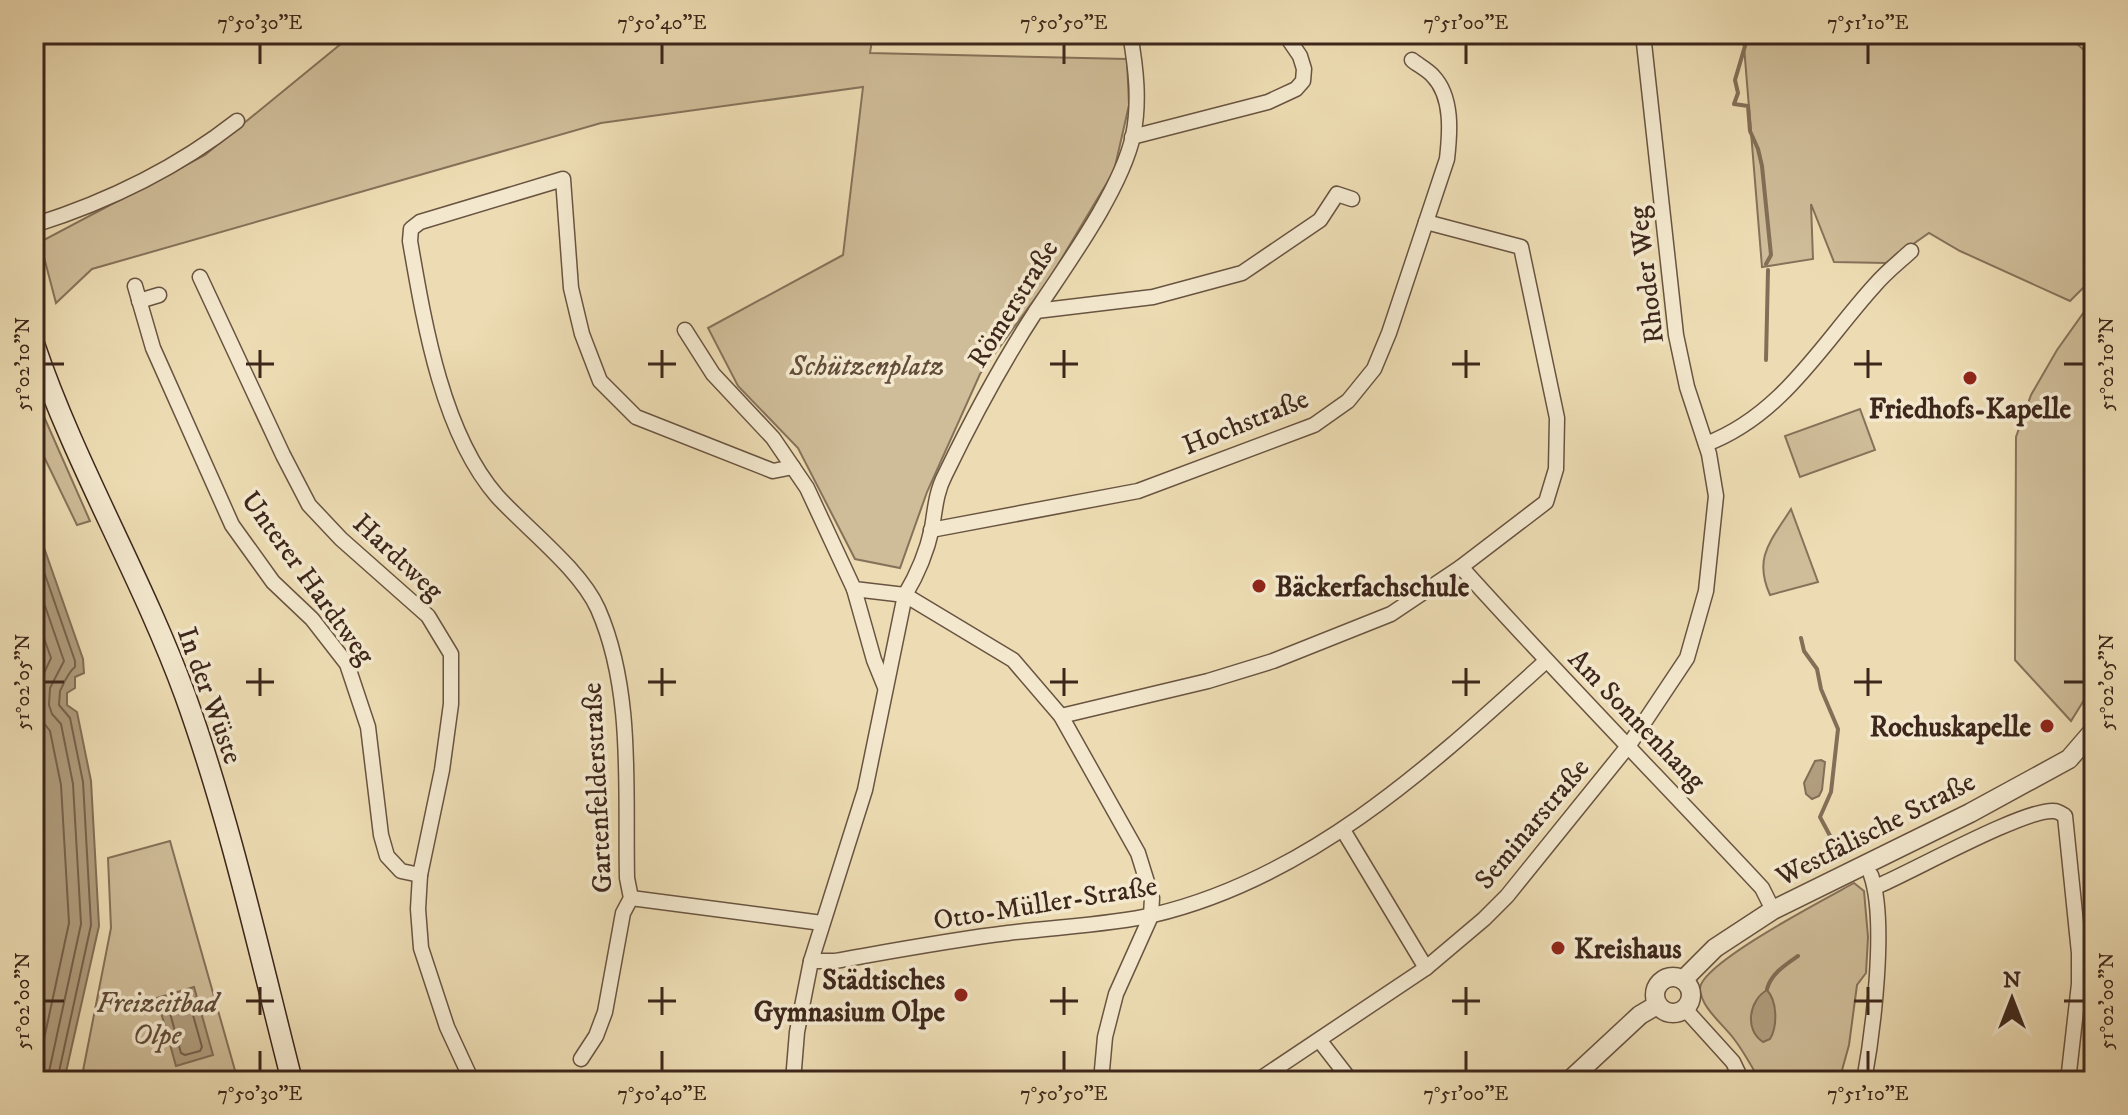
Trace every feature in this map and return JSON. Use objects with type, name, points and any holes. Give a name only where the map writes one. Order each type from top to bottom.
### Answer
[{"type":"main road","name":"In der Wüste","points":[[34,344],[67,428],[160,633],[184,694],[222,816],[292,1081]]},
{"type":"street","name":"Römerstraße","points":[[793,1081],[797,1032],[811,961],[865,790],[905,595],[916,576],[931,530],[942,479],[990,385],[1121,172],[1132,137],[1137,104],[1130,34]]},
{"type":"street","points":[[1132,137],[1268,102],[1296,89],[1303,81],[1304,69],[1300,56],[1285,34]]},
{"type":"street","name":"Rhoder Weg","points":[[1643,34],[1676,335],[1687,387],[1713,470],[1715,506]]},
{"type":"street","points":[[2083,34],[2094,43]]},
{"type":"street","name":"Hochstraße","points":[[931,530],[1138,491],[1314,425],[1348,401],[1374,369],[1447,159],[1450,132],[1447,106],[1435,77],[1412,60]]},
{"type":"street","points":[[34,225],[77,210],[174,164],[237,121]]},
{"type":"street","name":"Gartenfelderstraße","points":[[581,1059],[596,1036],[605,1012],[623,913],[631,898],[627,878],[620,681],[608,633],[596,604],[579,580],[496,495],[459,436],[425,325],[410,241],[411,229],[420,222],[563,179],[571,288],[582,334],[600,381],[636,417],[773,471],[793,467]]},
{"type":"street","points":[[1036,311],[1153,297],[1242,273],[1320,220],[1337,194],[1352,199]]},
{"type":"street","points":[[1061,716],[1208,681],[1273,661],[1391,614],[1461,567],[1546,502],[1556,469],[1557,418],[1521,247],[1426,222]]},
{"type":"street","points":[[1706,444],[1721,438],[1788,391],[1876,283],[1911,251]]},
{"type":"street","name":"Hardtweg","points":[[200,277],[309,505],[341,539],[428,616],[451,654],[451,704],[442,770],[420,875],[418,909],[421,948],[447,1027],[472,1081]]},
{"type":"street","name":"Unterer Hardtweg","points":[[135,286],[153,348],[232,525],[273,582],[312,619],[347,664],[368,727],[381,835],[387,856],[401,871],[420,875]]},
{"type":"street","points":[[139,301],[159,295]]},
{"type":"street","points":[[685,330],[713,374],[773,438],[807,488],[854,589],[885,687]]},
{"type":"street","name":"Seminarstraße","points":[[1257,1081],[1426,968],[1507,896],[1629,745],[1687,658],[1706,591],[1715,506]]},
{"type":"street","name":"Am Sonnenhang","points":[[1461,567],[1761,887],[1773,910]]},
{"type":"street","points":[[854,589],[905,595],[1013,660],[1061,716],[1138,853],[1152,898],[1151,916],[1116,994],[1105,1037],[1101,1081]]},
{"type":"street","name":"Otto-Müller-Straße","points":[[811,961],[835,961],[1004,933],[1151,916],[1227,890],[1287,862],[1343,830],[1406,786],[1546,661]]},
{"type":"street","name":"Westfälische Straße","points":[[1683,980],[1715,948],[1773,910],[1970,813],[2069,759],[2094,730]]},
{"type":"street","points":[[1874,884],[1880,885],[1913,871],[1973,840],[2030,816],[2054,810],[2065,816],[2079,953],[2079,984],[2068,1081]]},
{"type":"street","points":[[1343,830],[1426,968]]},
{"type":"street","points":[[1864,1081],[1869,1055],[1878,930],[1874,884],[1867,864]]},
{"type":"street","points":[[631,898],[822,923]]},
{"type":"street","points":[[1674,977],[1683,980],[1691,993],[1685,1009],[1666,1013],[1657,1005],[1655,990],[1661,981],[1674,977]]},
{"type":"street","points":[[1569,1081],[1640,1015],[1657,1005]]},
{"type":"street","points":[[1685,1009],[1733,1062],[1742,1081]]},
{"type":"street","points":[[1320,1041],[1351,1081]]},
{"type":"green space","name":"Schützenplatz","points":[[353,34],[873,34],[870,53],[1127,59],[1129,105],[1114,171],[1050,278],[980,374],[927,492],[900,568],[855,559],[798,448],[738,386],[708,328],[843,255],[863,87],[601,123],[92,269],[56,303],[40,242],[205,155]]},
{"type":"green space","points":[[1743,34],[2066,34],[2094,59],[2094,277],[2070,301],[1960,251],[1929,233],[1886,263],[1834,262],[1811,204],[1813,259],[1762,267]]},
{"type":"green space","points":[[2094,298],[2094,684],[2071,721],[2015,660],[2016,437],[2031,395],[2057,350]]},
{"type":"green space","points":[[34,394],[90,521],[77,525],[34,436]]},
{"type":"green space","points":[[1860,409],[1875,450],[1800,477],[1785,436]]},
{"type":"green space","points":[[1791,509],[1818,582],[1770,595],[1765,582],[1764,560],[1771,540]]},
{"type":"green space","name":"Freizeitbad Olpe","points":[[170,841],[238,1081],[81,1081],[111,928],[108,858]]},
{"type":"green space","points":[[1854,883],[1864,891],[1868,937],[1866,973],[1857,985],[1849,1045],[1839,1081],[1760,1081],[1738,1044],[1701,996],[1700,989],[1705,978],[1742,948]]},
{"type":"water","points":[[34,519],[83,659],[84,673],[75,677],[75,688],[67,693],[67,705],[77,712],[91,781],[99,926],[64,1081],[34,1081]]},
{"type":"water","points":[[1815,761],[1825,762],[1822,790],[1819,796],[1812,799],[1806,794],[1804,783]]},
{"type":"water","points":[[194,987],[213,1055],[176,1066],[157,998]]},
{"type":"water","points":[[1767,990],[1773,1000],[1775,1020],[1770,1039],[1763,1042],[1753,1030],[1751,1015],[1756,1001]]},
{"type":"waterway","points":[[1743,34],[1745,46],[1735,80],[1738,93],[1734,104],[1748,106],[1750,131],[1762,166],[1771,255],[1766,264]]},
{"type":"waterway","points":[[1766,360],[1768,270]]},
{"type":"waterway","points":[[1801,638],[1804,651],[1817,669],[1821,689],[1838,729],[1831,792],[1820,817],[1836,847]]},
{"type":"waterway","points":[[1767,989],[1775,974],[1798,956]]},
{"type":"place","name":"Friedhofs-Kapelle","points":[[1970,378]]},
{"type":"place","name":"Bäckerfachschule","points":[[1259,586]]},
{"type":"place","name":"Rochuskapelle","points":[[2047,726]]},
{"type":"place","name":"Kreishaus","points":[[1558,948]]},
{"type":"place","name":"Städtisches Gymnasium Olpe","points":[[961,995]]}]
